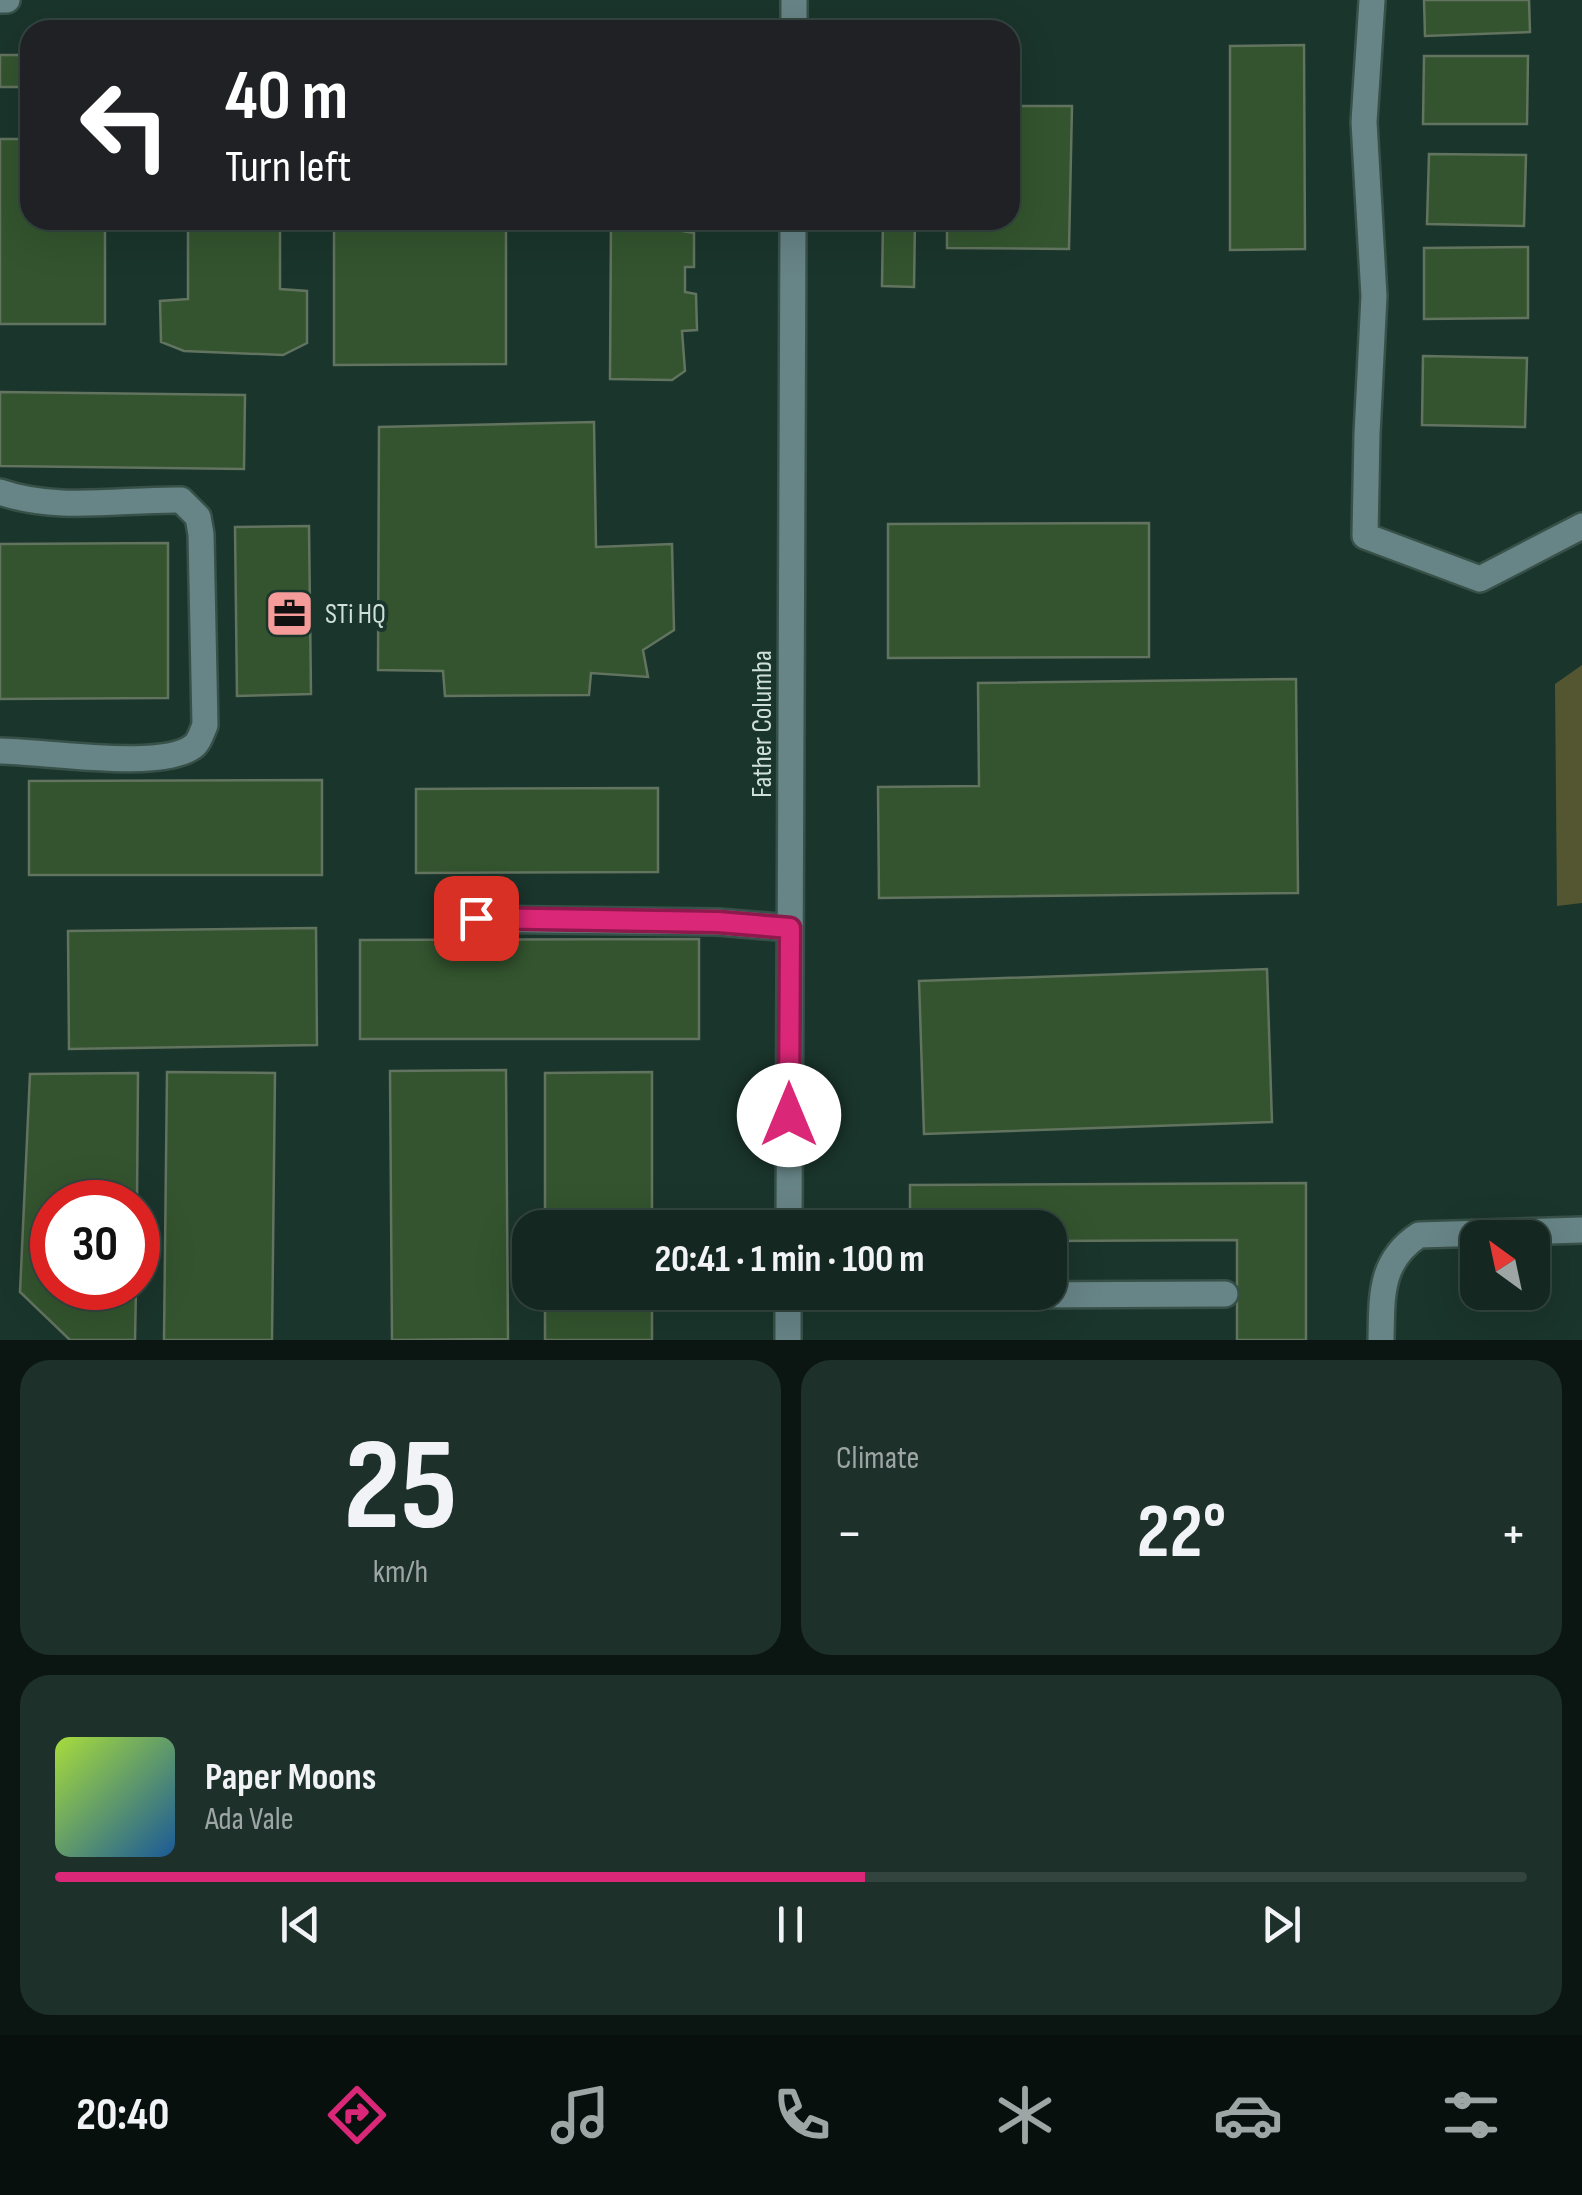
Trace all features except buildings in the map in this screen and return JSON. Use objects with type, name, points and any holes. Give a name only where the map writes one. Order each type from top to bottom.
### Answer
[{"type":"street","points":[[1372,0],[1364,122],[1374,296],[1365,536],[1480,579],[1582,526]]},
{"type":"street","name":"Father Columba","points":[[789,1210],[793,230]]},
{"type":"street","points":[[0,492],[66,504],[181,500],[198,517],[205,725],[198,743],[186,751],[142,760],[0,752]]},
{"type":"street","points":[[476,918],[718,922],[790,928]]},
{"type":"street","points":[[1382,1340],[1382,1291],[1391,1265],[1405,1245],[1419,1235],[1582,1230]]},
{"type":"street","points":[[1067,1294],[1225,1294]]},
{"type":"street","points":[[788,1310],[788,1340]]},
{"type":"green space","points":[[1582,665],[1582,903],[1557,906],[1555,684]]},
{"type":"place","name":"STi HQ","points":[[290,613]]},
{"type":"route","points":[[476,918],[718,922],[790,928],[789,1115]]}]
